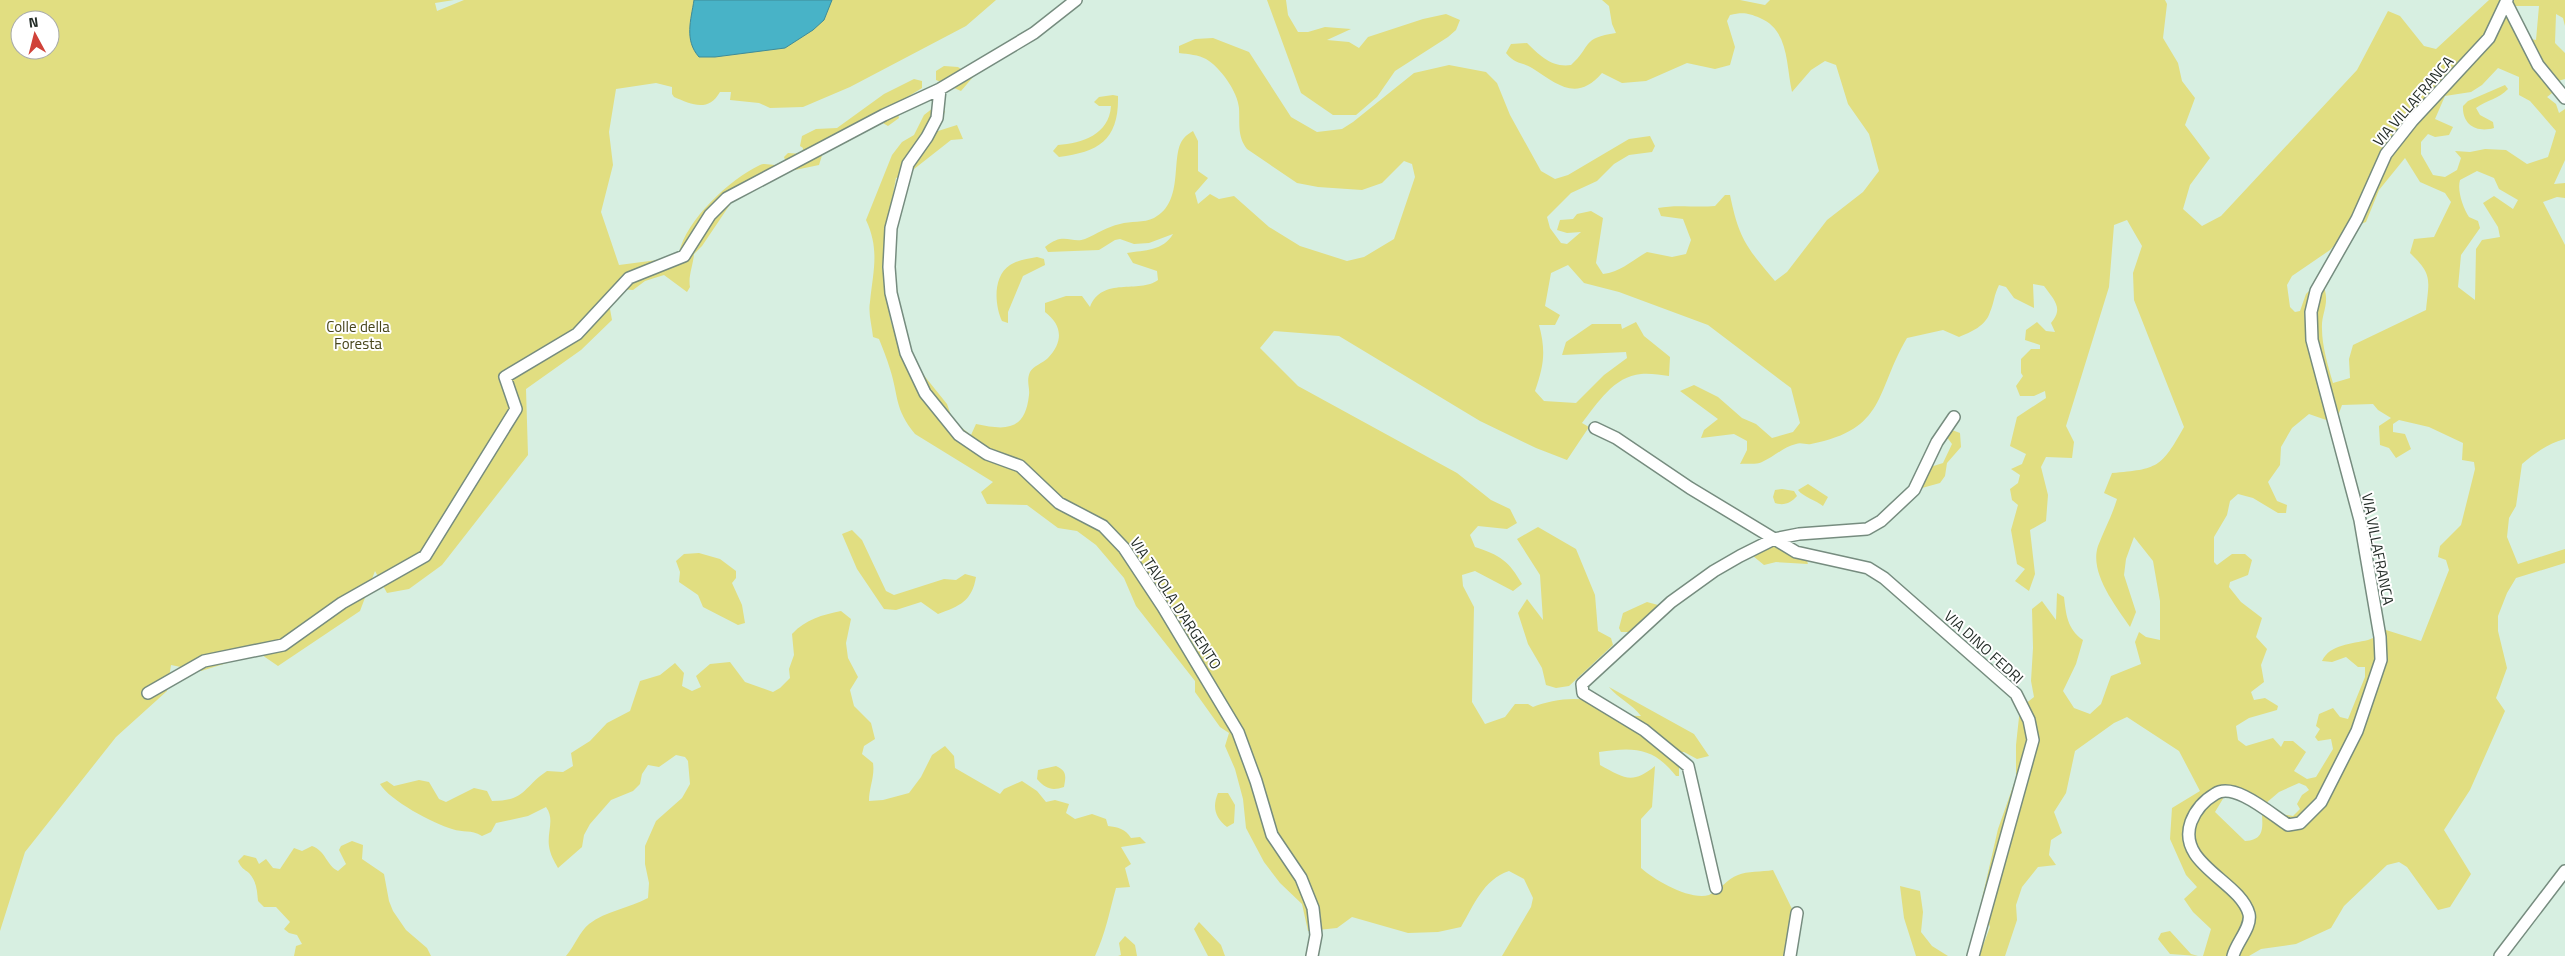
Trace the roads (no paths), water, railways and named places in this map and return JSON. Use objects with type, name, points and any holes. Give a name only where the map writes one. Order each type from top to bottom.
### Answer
[{"type":"street","points":[[148,693],[204,661],[283,645],[342,603],[425,556],[516,409],[505,377],[577,334],[629,278],[684,256],[710,216],[727,198],[884,115],[940,89],[1034,33],[1076,0]]},
{"type":"street","points":[[2507,2],[2538,65],[2565,98]]},
{"type":"street","name":"VIA VILLAFRANCA","points":[[2233,956],[2249,924],[2250,915],[2243,900],[2213,874],[2196,855],[2189,829],[2193,818],[2203,801],[2220,790],[2237,792],[2288,825],[2300,823],[2321,802],[2357,731],[2381,660],[2380,637],[2360,520],[2332,422],[2312,340],[2311,312],[2316,291],[2357,219],[2386,154],[2412,121],[2489,38],[2507,2]]},
{"type":"street","name":"VIA TAVOLA D'ARGENTO","points":[[940,89],[937,118],[928,137],[908,164],[891,228],[889,267],[891,293],[906,353],[925,393],[959,435],[987,454],[1020,466],[1059,503],[1103,526],[1124,548],[1163,607],[1238,732],[1256,781],[1272,835],[1301,878],[1312,908],[1316,935],[1312,956]]},
{"type":"street","points":[[1716,888],[1688,766],[1644,730],[1583,693],[1582,684],[1671,602],[1714,571],[1774,539],[1799,534],[1867,529],[1881,520],[1914,490],[1936,442],[1954,417]]},
{"type":"street","name":"VIA DINO FEDRI","points":[[1595,428],[1616,438],[1690,488],[1796,552],[1868,568],[1884,578],[2016,694],[2029,720],[2033,740],[1973,956]]},
{"type":"street","points":[[2500,956],[2565,871]]},
{"type":"street","points":[[1790,956],[1797,913]]},
{"type":"water","points":[[694,0],[832,0],[824,20],[813,30],[785,48],[715,57],[699,57],[691,44],[690,37],[690,22]]},
{"type":"park label","name":"Colle della Foresta","points":[[358,334]]}]
